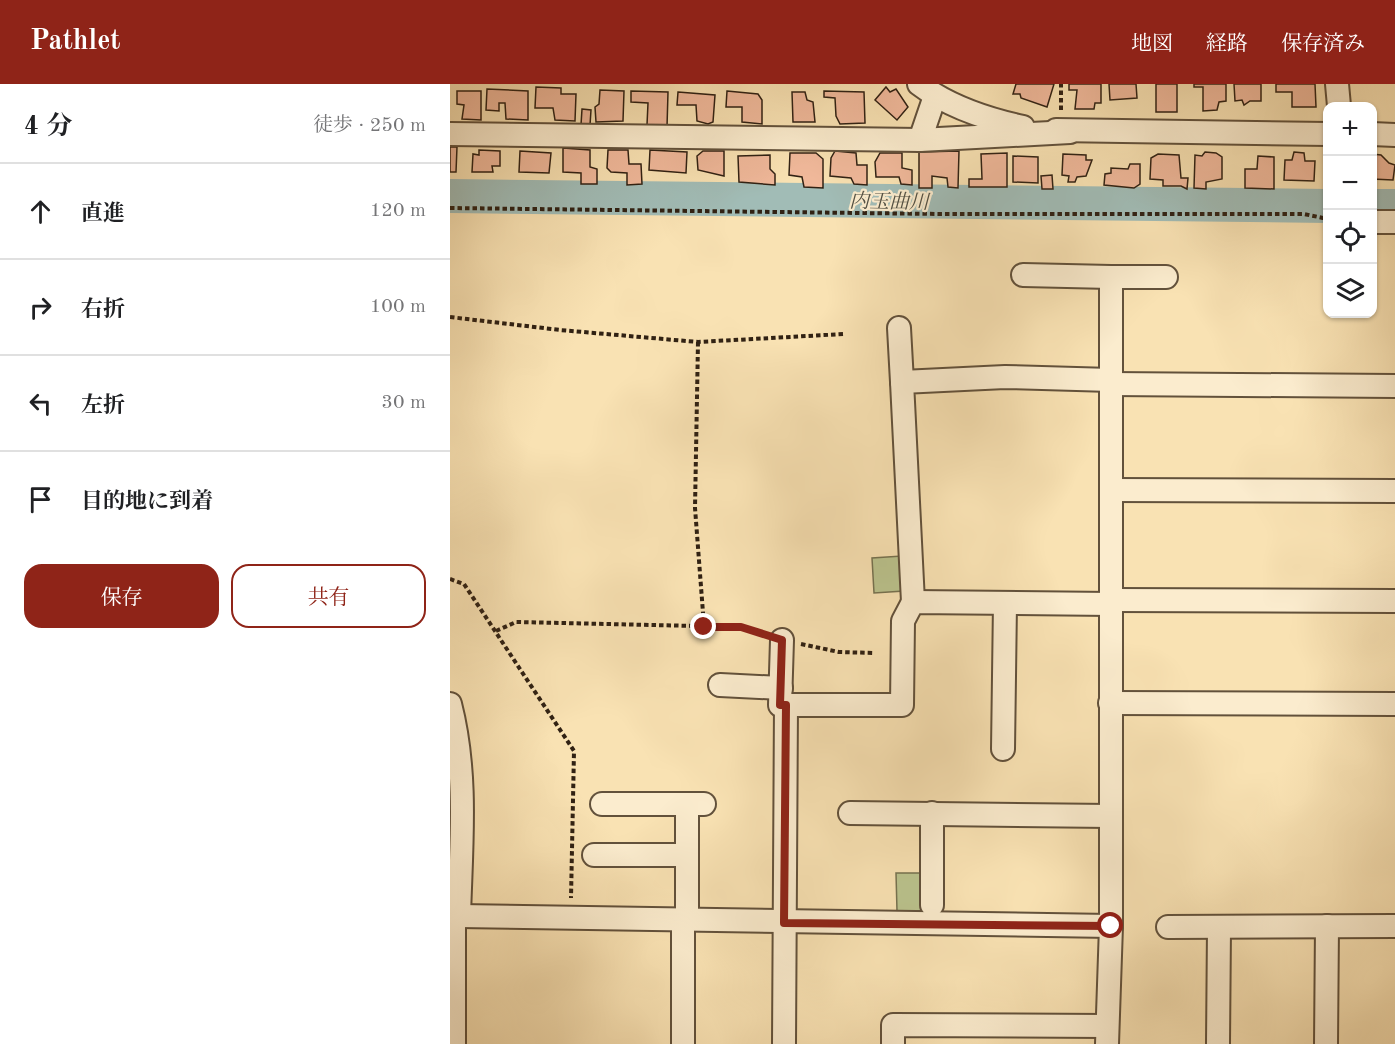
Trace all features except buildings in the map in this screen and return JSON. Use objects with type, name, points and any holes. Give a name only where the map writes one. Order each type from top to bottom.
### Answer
[{"type":"street","points":[[1337,84],[1339,102]]},
{"type":"street","points":[[920,140],[927,90],[999,121],[1024,127],[1065,124],[1323,134]]},
{"type":"street","points":[[450,134],[920,140],[1065,124]]},
{"type":"street","points":[[1377,134],[1395,135]]},
{"type":"street","points":[[1377,222],[1395,222]]},
{"type":"street","points":[[1023,275],[1166,277]]},
{"type":"street","points":[[893,1044],[893,1025],[1107,1035],[1111,926],[1110,382],[1112,277]]},
{"type":"street","points":[[720,685],[783,697],[902,705],[903,621],[913,602],[899,328]]},
{"type":"street","points":[[902,382],[1005,377],[1110,382],[1395,386]]},
{"type":"street","points":[[1111,490],[1395,491]]},
{"type":"street","points":[[913,602],[1395,601]]},
{"type":"street","points":[[1003,749],[1005,603]]},
{"type":"street","points":[[782,640],[784,1044]]},
{"type":"street","points":[[1110,703],[1395,704]]},
{"type":"street","points":[[450,704],[460,753],[461,782],[454,919],[454,1044]]},
{"type":"street","points":[[602,804],[696,804],[687,855],[683,1044]]},
{"type":"street","points":[[850,813],[1111,816]]},
{"type":"street","points":[[932,813],[932,905]]},
{"type":"street","points":[[594,855],[687,855]]},
{"type":"street","points":[[454,919],[571,917],[784,923],[1111,926]]},
{"type":"street","points":[[1326,1044],[1327,926]]},
{"type":"street","points":[[1168,927],[1395,926]]},
{"type":"street","points":[[1218,1044],[1219,928]]},
{"type":"path","points":[[1061,84],[1065,124]]},
{"type":"path","points":[[450,208],[952,214],[1304,214],[1323,218]]},
{"type":"path","points":[[450,317],[698,342],[844,334]]},
{"type":"path","points":[[698,342],[695,508],[704,627]]},
{"type":"path","points":[[450,579],[465,584],[574,752],[571,917]]},
{"type":"path","points":[[496,631],[516,622],[741,627],[782,640],[839,652],[873,653]]},
{"type":"green space","points":[[902,556],[904,591],[874,593],[872,558]]},
{"type":"green space","points":[[896,873],[926,873],[927,911],[897,911]]},
{"type":"waterway","name":"内玉曲川","points":[[450,196],[1323,206]]},
{"type":"waterway","name":"内玉曲川","points":[[1377,206],[1395,206]]},
{"type":"route","points":[[704,627],[741,627],[782,640],[780,705],[786,705],[784,923],[1111,926]]}]
